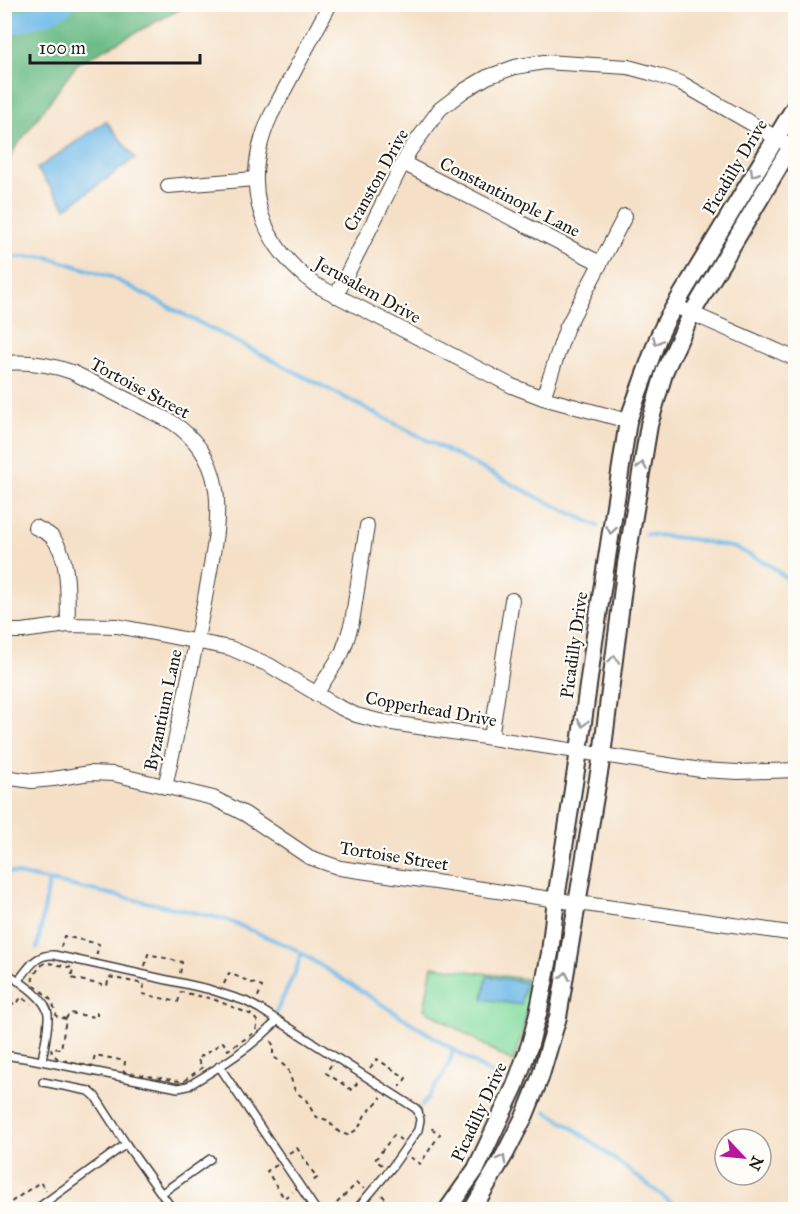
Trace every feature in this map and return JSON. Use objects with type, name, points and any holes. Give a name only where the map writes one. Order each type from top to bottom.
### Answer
[{"type":"street","name":"Jerusalem Drive","points":[[330,4],[262,134],[255,179],[257,199],[266,228],[276,246],[299,272],[314,284],[512,387],[543,398],[628,421]]},
{"type":"street","name":"Cranston Drive","points":[[336,296],[410,150],[440,109],[487,77],[515,67],[544,62],[628,67],[654,74],[681,83],[776,137],[794,144]]},
{"type":"street","name":"Picadilly Drive","points":[[447,1209],[476,1169],[515,1086],[538,1014],[548,963],[628,421],[658,338],[795,105]]},
{"type":"street","name":"Picadilly Drive","points":[[472,1209],[525,1115],[540,1078],[558,1017],[602,755],[626,564],[649,425],[664,370],[692,313],[794,144]]},
{"type":"street","name":"Constantinople Lane","points":[[403,163],[600,263]]},
{"type":"street","points":[[168,186],[255,179]]},
{"type":"street","points":[[543,398],[566,329],[624,216]]},
{"type":"street","points":[[675,306],[795,359]]},
{"type":"street","name":"Tortoise Street","points":[[4,363],[36,362],[72,372],[172,422],[185,431],[206,457],[212,470],[217,496],[213,553],[197,642]]},
{"type":"street","points":[[316,694],[342,653],[347,639],[352,622],[367,526]]},
{"type":"street","points":[[36,527],[51,536],[66,569],[68,625]]},
{"type":"street","points":[[491,738],[512,600]]},
{"type":"street","name":"Copperhead Drive","points":[[4,631],[68,625],[117,626],[230,648],[269,665],[356,715],[379,722],[701,770],[738,772],[795,770]]},
{"type":"street","name":"Byzantium Lane","points":[[165,787],[197,642]]},
{"type":"street","name":"Tortoise Street","points":[[4,777],[32,781],[90,773],[114,774],[213,798],[245,814],[309,857],[340,868],[795,934]]},
{"type":"street","points":[[531,1039],[550,1044]]},
{"type":"lane","points":[[18,981],[38,958],[54,955],[208,989],[260,1009],[415,1108],[420,1120],[418,1130],[392,1167],[356,1209]]},
{"type":"lane","points":[[4,970],[40,999],[48,1011],[42,1061]]},
{"type":"lane","points":[[4,1055],[178,1088],[188,1086],[219,1066],[257,1040],[278,1020]]},
{"type":"lane","points":[[219,1066],[316,1209]]},
{"type":"lane","points":[[43,1082],[89,1091],[95,1096],[173,1209]]},
{"type":"lane","points":[[35,1209],[126,1144]]},
{"type":"lane","points":[[162,1193],[210,1159]]},
{"type":"path","points":[[61,947],[64,936],[99,944],[96,957]]},
{"type":"path","points":[[144,967],[148,954],[182,962],[180,976]]},
{"type":"path","points":[[66,1019],[57,1017],[52,1002],[34,984],[34,975],[43,964],[73,968],[71,978],[107,986],[110,976],[144,984],[143,994],[178,1002],[181,992],[213,999],[252,1015],[258,1023],[254,1033],[228,1050],[223,1042],[197,1059],[203,1067],[185,1080],[179,1081],[124,1072],[125,1061],[94,1055],[92,1066],[58,1059],[52,1053],[51,1048],[61,1049],[69,1013],[97,1017],[97,1012]]},
{"type":"path","points":[[223,985],[229,973],[262,987],[257,999]]},
{"type":"path","points":[[4,996],[13,1004],[17,1004],[21,997],[36,1008]]},
{"type":"path","points":[[271,1041],[273,1056],[288,1070],[295,1091],[306,1100],[317,1117],[327,1120],[340,1133],[348,1135],[358,1129],[365,1115],[381,1098],[374,1093]]},
{"type":"path","points":[[369,1071],[377,1059],[406,1078],[399,1089]]},
{"type":"path","points":[[331,1065],[326,1073],[352,1090],[357,1081],[360,1083]]},
{"type":"path","points":[[410,1157],[420,1164],[440,1134],[428,1126]]},
{"type":"path","points":[[379,1172],[383,1166],[375,1160],[394,1135],[401,1140]]},
{"type":"path","points":[[287,1155],[297,1148],[317,1178],[307,1185]]},
{"type":"path","points":[[277,1165],[267,1172],[285,1198],[294,1192]]},
{"type":"path","points":[[4,1207],[40,1182],[46,1191]]},
{"type":"path","points":[[339,1209],[335,1205],[357,1183],[364,1189],[369,1183]]},
{"type":"path","points":[[382,1195],[390,1204],[384,1209]]},
{"type":"green space","points":[[5,4],[188,5],[78,63],[13,151],[5,172]]},
{"type":"green space","points":[[432,966],[533,980],[524,1027],[513,1062],[424,1009]]},
{"type":"water","points":[[106,121],[135,158],[66,208],[37,169]]},
{"type":"water","points":[[487,976],[525,982],[521,1005],[483,999]]},
{"type":"waterway","points":[[4,26],[46,14],[64,4]]},
{"type":"waterway","points":[[4,257],[47,257],[111,277],[543,500],[598,526]]},
{"type":"waterway","points":[[645,534],[691,539],[736,548],[770,565],[796,586]]},
{"type":"waterway","points":[[4,871],[224,919],[293,948],[503,1081]]},
{"type":"waterway","points":[[37,948],[49,881]]},
{"type":"waterway","points":[[276,1012],[295,973],[301,954]]},
{"type":"waterway","points":[[422,1106],[445,1072],[453,1049]]},
{"type":"waterway","points":[[546,1111],[576,1130],[681,1210]]}]
